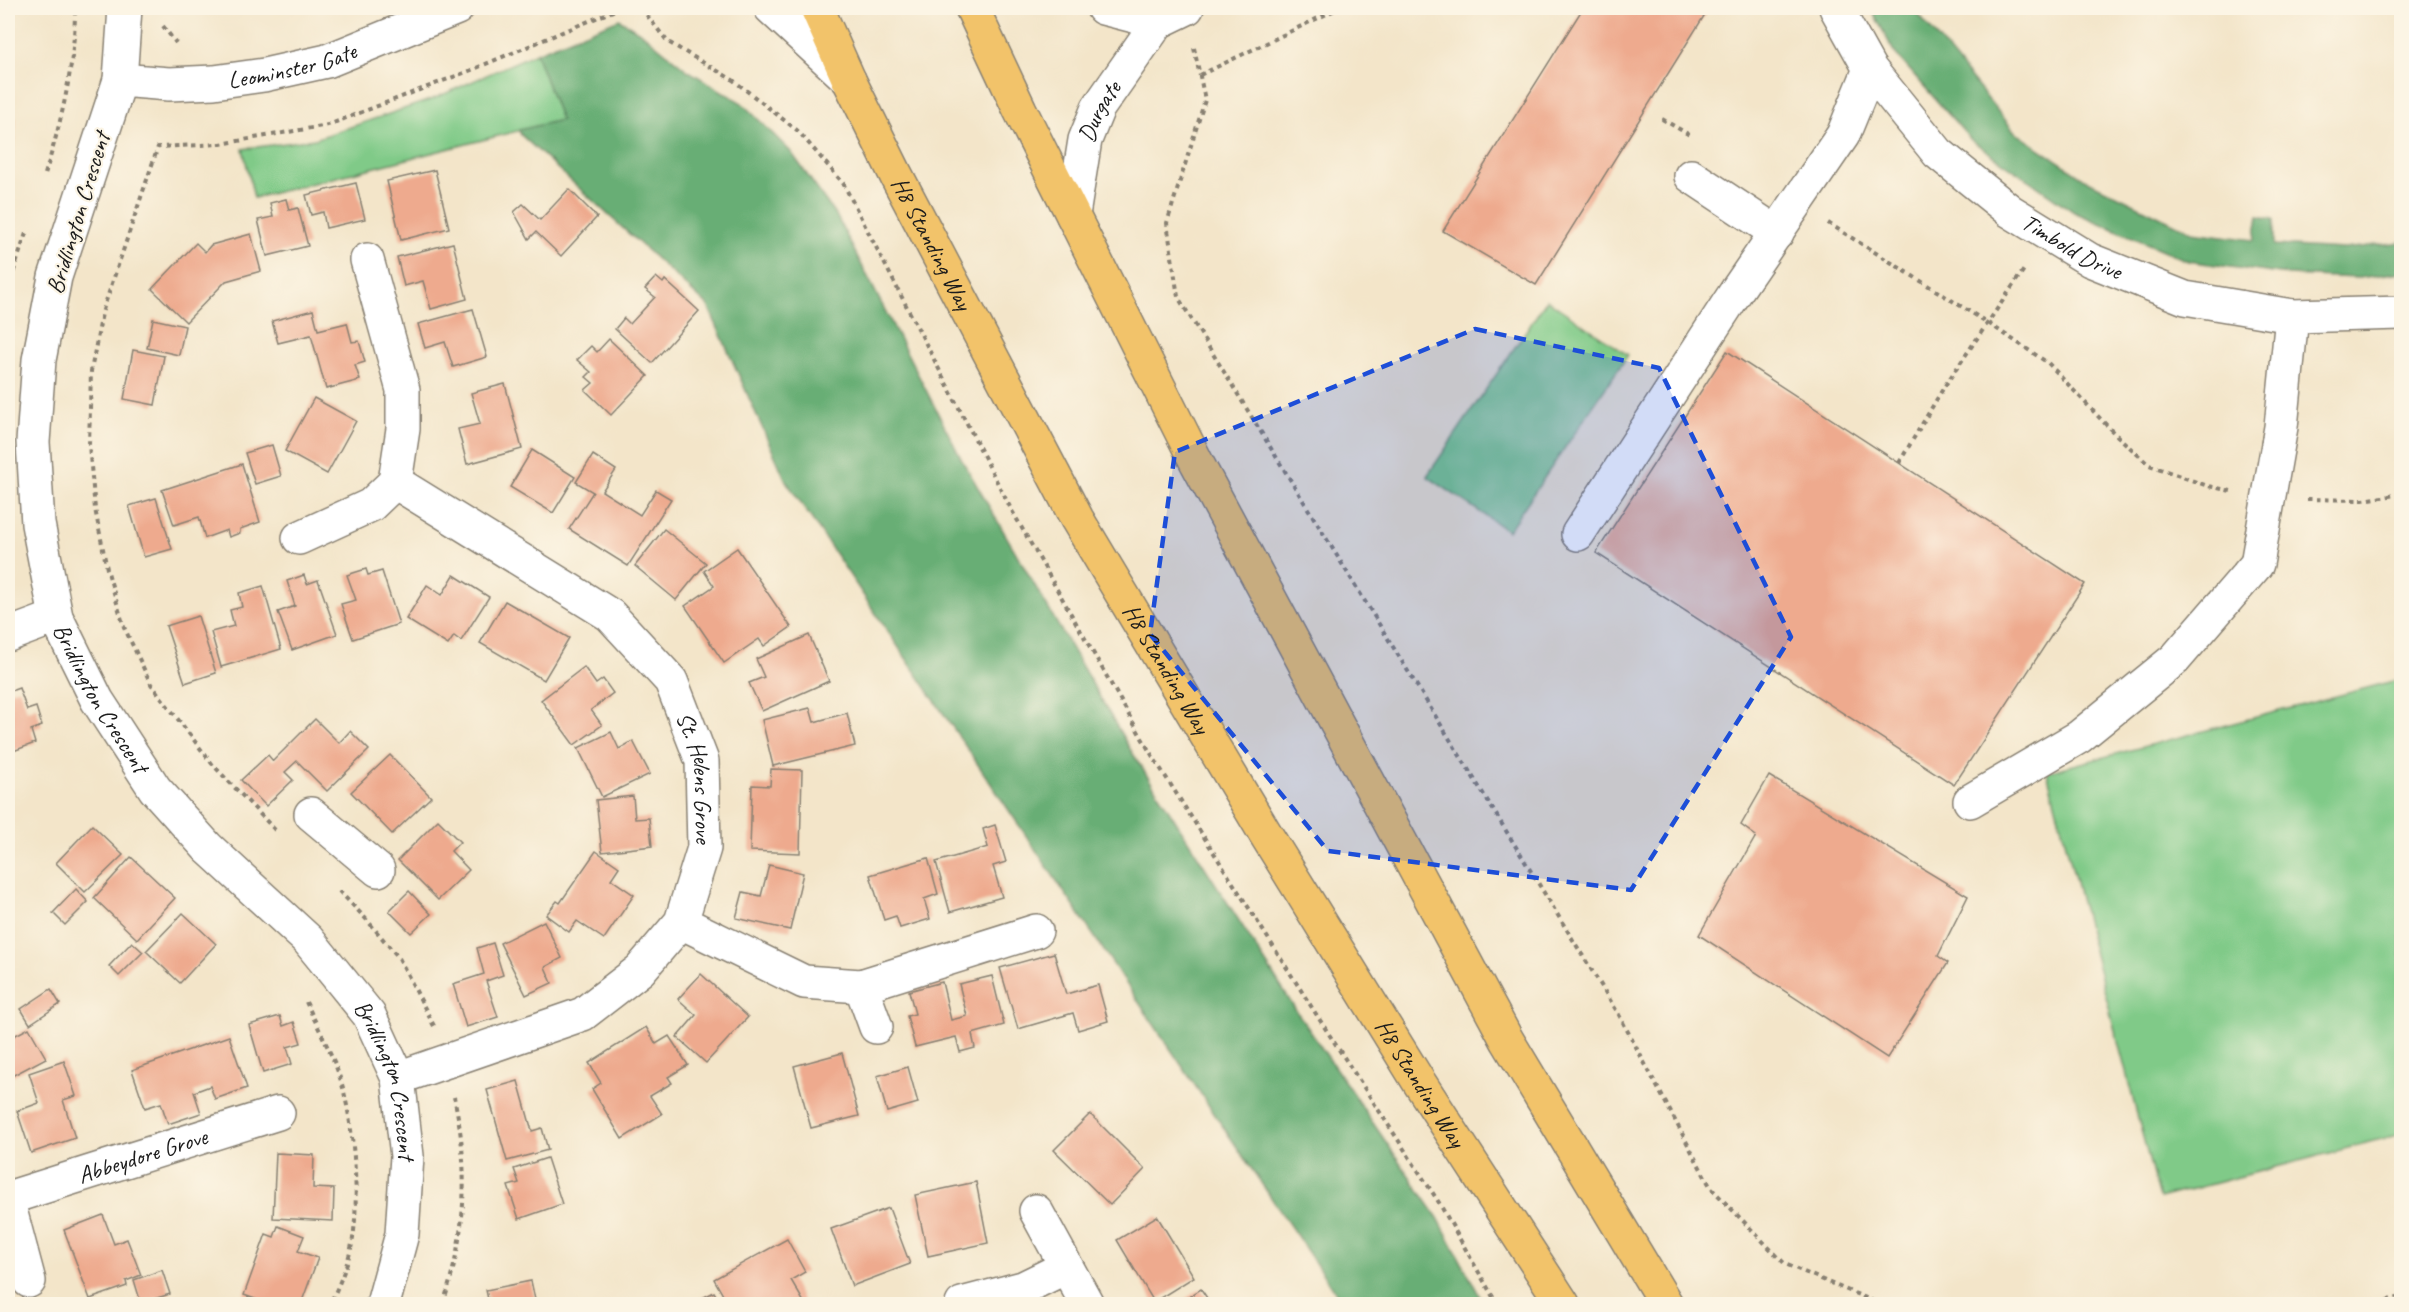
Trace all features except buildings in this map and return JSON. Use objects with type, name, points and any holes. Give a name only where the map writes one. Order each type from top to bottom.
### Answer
[{"type":"highway","name":"H8 Standing Way","points":[[817,8],[849,80],[896,175],[1077,519],[1265,833],[1413,1072],[1563,1305]]},
{"type":"highway","points":[[972,8],[1020,110],[1197,464],[1507,1040],[1666,1305]]},
{"type":"street","name":"Bridlington Crescent","points":[[125,8],[120,80],[55,277],[39,360],[33,442],[38,524],[56,617],[97,700],[155,789],[208,849],[308,940],[369,1014],[398,1078],[406,1167],[402,1234],[383,1305]]},
{"type":"street","name":"Leominster Gate","points":[[120,80],[169,84],[214,82],[264,75],[327,61],[457,8]]},
{"type":"street","points":[[771,8],[849,80]]},
{"type":"street","points":[[1103,8],[1176,13]]},
{"type":"street","name":"Timbold Drive","points":[[1836,8],[1870,69],[1938,153],[2010,211],[2090,260],[2185,298],[2292,316],[2402,313]]},
{"type":"street","name":"Durgate","points":[[1073,215],[1085,140],[1098,108],[1176,13]]},
{"type":"street","points":[[1578,534],[1843,135],[1870,69]]},
{"type":"street","points":[[1691,176],[1777,233]]},
{"type":"street","points":[[299,538],[371,505],[395,482],[403,429],[403,390],[367,260]]},
{"type":"street","points":[[1970,801],[2079,737],[2175,659],[2257,564],[2281,427],[2292,316]]},
{"type":"street","name":"St. Helens Grove","points":[[395,482],[610,615],[671,681],[702,761],[704,848],[681,922],[640,970],[583,1014],[398,1078]]},
{"type":"street","points":[[8,635],[56,617]]},
{"type":"street","points":[[311,814],[378,870]]},
{"type":"street","points":[[681,922],[804,982],[861,986],[1036,931]]},
{"type":"street","points":[[861,986],[876,1027]]},
{"type":"street","name":"Abbeydore Grove","points":[[29,1281],[8,1200],[278,1113]]},
{"type":"street","points":[[1036,1211],[1087,1305]]},
{"type":"street","points":[[962,1305],[1023,1288],[1066,1267]]},
{"type":"path","points":[[42,184],[58,134],[73,56],[75,8]]},
{"type":"path","points":[[276,831],[213,765],[151,684],[124,627],[107,569],[95,509],[89,445],[91,371],[102,313],[158,147],[221,144],[328,125],[469,71],[620,8]]},
{"type":"path","points":[[641,8],[668,42],[733,80],[798,131],[843,183],[1011,509],[1150,752],[1316,1015],[1438,1201],[1497,1305]]},
{"type":"path","points":[[1200,75],[1339,8]]},
{"type":"path","points":[[1176,13],[1200,75],[1205,100],[1167,223],[1179,297],[1618,1013],[1711,1188],[1785,1264],[1880,1305]]},
{"type":"path","points":[[161,22],[175,43],[183,42]]},
{"type":"path","points":[[1662,119],[1702,142]]},
{"type":"path","points":[[1796,204],[1988,323],[2048,363],[2111,430],[2149,465],[2208,486],[2268,499],[2363,500],[2402,494]]},
{"type":"path","points":[[8,289],[28,225]]},
{"type":"path","points":[[1899,463],[1944,387],[2025,268]]},
{"type":"path","points":[[333,885],[399,958],[432,1019],[435,1030]]},
{"type":"path","points":[[305,1000],[344,1090],[352,1141],[354,1194],[352,1243],[340,1285],[330,1305]]},
{"type":"path","points":[[443,1305],[460,1240],[465,1176],[462,1131],[454,1096]]},
{"type":"path","points":[[2369,1305],[2402,1297]]},
{"type":"highlighted area","points":[[1475,329],[1659,368],[1791,637],[1631,890],[1328,851],[1150,634],[1175,452]]},
{"type":"green space","points":[[1871,8],[1913,8],[2015,132],[2088,181],[2192,232],[2254,240],[2258,216],[2274,219],[2274,245],[2344,249],[2401,242],[2401,272],[2359,278],[2287,275],[2188,261],[2074,212],[1971,140],[1894,52]]},
{"type":"green space","points":[[619,19],[643,34],[687,70],[742,103],[791,152],[837,217],[962,460],[1130,749],[1297,1012],[1438,1218],[1484,1304],[1343,1304],[786,481],[708,306],[521,135],[519,130],[561,120],[536,53]]},
{"type":"green space","points":[[536,53],[561,120],[254,198],[243,149],[315,139],[433,99]]},
{"type":"green space","points":[[1547,300],[1628,355],[1508,531],[1427,476]]},
{"type":"green space","points":[[2401,679],[2401,1134],[2159,1198],[2047,772]]}]
